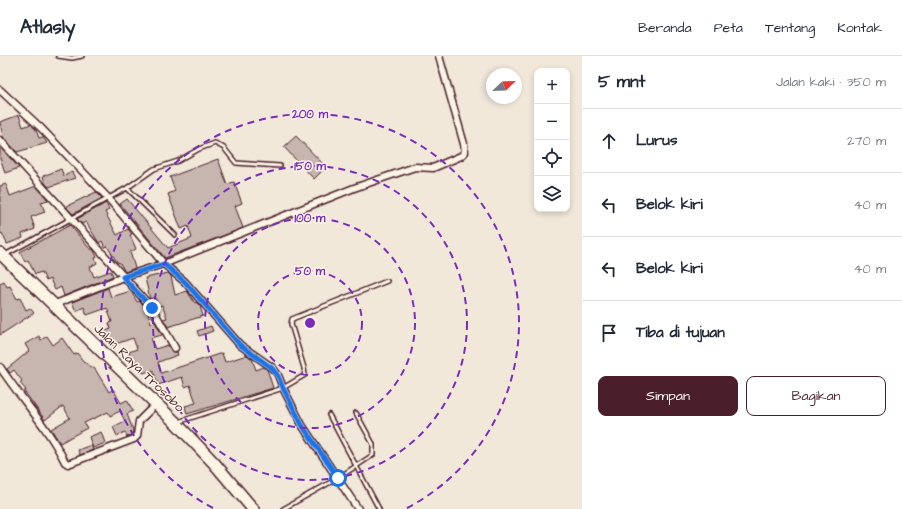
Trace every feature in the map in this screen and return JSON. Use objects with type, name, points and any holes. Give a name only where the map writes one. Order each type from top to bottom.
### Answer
[{"type":"highway","name":"Jalan Raya Trosobo","points":[[1,257],[176,423],[214,463],[253,509]]},
{"type":"highway","name":"Jalan Raya Trosobo","points":[[48,303],[150,410],[208,466],[244,509]]},
{"type":"street","points":[[48,303],[167,263],[354,188],[415,166],[433,168],[464,154],[465,149],[454,103],[439,56]]},
{"type":"street","points":[[0,90],[41,128],[110,198],[240,345],[272,368],[285,387],[302,425],[358,509]]},
{"type":"street","points":[[0,140],[152,308],[175,348]]},
{"type":"street","points":[[0,366],[22,398],[52,436],[65,462],[68,464],[134,439],[137,436],[138,425],[142,417],[150,410]]},
{"type":"lane","points":[[58,56],[72,58],[82,56]]},
{"type":"lane","points":[[1,257],[116,195],[154,169],[178,161],[199,149],[215,143],[224,148],[236,163],[280,166]]},
{"type":"lane","points":[[127,188],[175,235]]},
{"type":"lane","points":[[176,423],[285,387],[305,375],[291,324],[292,319],[387,281]]},
{"type":"lane","points":[[283,509],[357,467],[373,455],[373,444],[356,412]]},
{"type":"lane","points":[[329,415],[379,509]]},
{"type":"building","points":[[19,115],[23,127],[31,124],[36,130],[39,138],[43,137],[47,143],[17,152],[3,137],[0,122]]},
{"type":"building","points":[[296,136],[326,167],[314,179],[284,147]]},
{"type":"building","points":[[0,148],[19,168],[5,173],[0,160]]},
{"type":"building","points":[[218,159],[227,184],[234,182],[242,203],[235,206],[243,228],[165,258],[120,204],[127,199],[168,248],[192,238],[188,226],[181,229],[168,194],[175,191],[170,177]]},
{"type":"building","points":[[61,169],[64,176],[72,172],[75,178],[49,187],[45,183],[43,176]]},
{"type":"building","points":[[6,184],[10,196],[36,186],[48,200],[41,202],[45,212],[31,217],[35,229],[22,234],[23,238],[7,244],[2,233],[0,234],[0,186]]},
{"type":"building","points":[[96,192],[102,198],[73,214],[67,208],[67,206]]},
{"type":"building","points":[[106,203],[109,210],[105,212],[117,235],[128,229],[132,234],[130,235],[136,249],[130,252],[135,268],[125,272],[107,246],[105,248],[102,241],[99,243],[86,222],[82,224],[77,219]]},
{"type":"building","points":[[70,225],[90,249],[93,249],[97,257],[95,258],[97,263],[90,267],[94,277],[111,271],[113,276],[64,296],[61,287],[55,290],[50,279],[46,281],[42,272],[35,274],[28,260],[25,262],[20,252]]},
{"type":"building","points":[[168,273],[171,276],[175,295],[187,291],[195,303],[196,302],[200,306],[203,316],[168,327],[163,319],[167,318],[162,305],[158,307],[155,297],[150,299],[145,278]]},
{"type":"building","points":[[4,281],[7,287],[10,286],[17,299],[20,298],[26,310],[30,308],[34,313],[0,335],[0,283]]},
{"type":"building","points":[[108,288],[111,297],[131,291],[137,302],[140,301],[147,309],[151,323],[155,322],[162,335],[151,338],[155,349],[168,345],[172,352],[177,352],[178,355],[158,362],[161,373],[222,353],[225,362],[247,355],[252,359],[256,370],[264,367],[267,369],[273,388],[187,414],[185,406],[196,403],[190,385],[185,387],[182,377],[158,385],[153,370],[143,373],[141,366],[138,367],[136,361],[132,362],[129,352],[137,349],[133,338],[110,346],[103,332],[111,329],[109,323],[112,322],[107,308],[87,315],[84,307],[76,311],[72,302]]},
{"type":"building","points":[[211,326],[213,331],[199,336],[197,331]]},
{"type":"building","points":[[39,336],[41,340],[47,336],[53,345],[62,338],[74,355],[77,353],[84,362],[95,369],[109,392],[113,389],[121,403],[127,400],[133,411],[127,414],[133,430],[132,435],[127,437],[125,432],[117,436],[113,427],[125,421],[120,411],[110,416],[108,412],[84,423],[87,428],[60,443],[51,429],[70,418],[63,406],[45,420],[24,391],[26,390],[20,383],[22,381],[14,370],[10,373],[7,369],[29,351],[25,344]]},
{"type":"building","points":[[101,432],[105,443],[93,448],[89,437]]},
{"type":"building","points":[[91,445],[93,450],[80,455],[78,450]]},
{"type":"route","points":[[152,308],[123,277],[164,264],[185,282],[240,345],[272,368],[278,376],[302,425],[338,478]]}]
